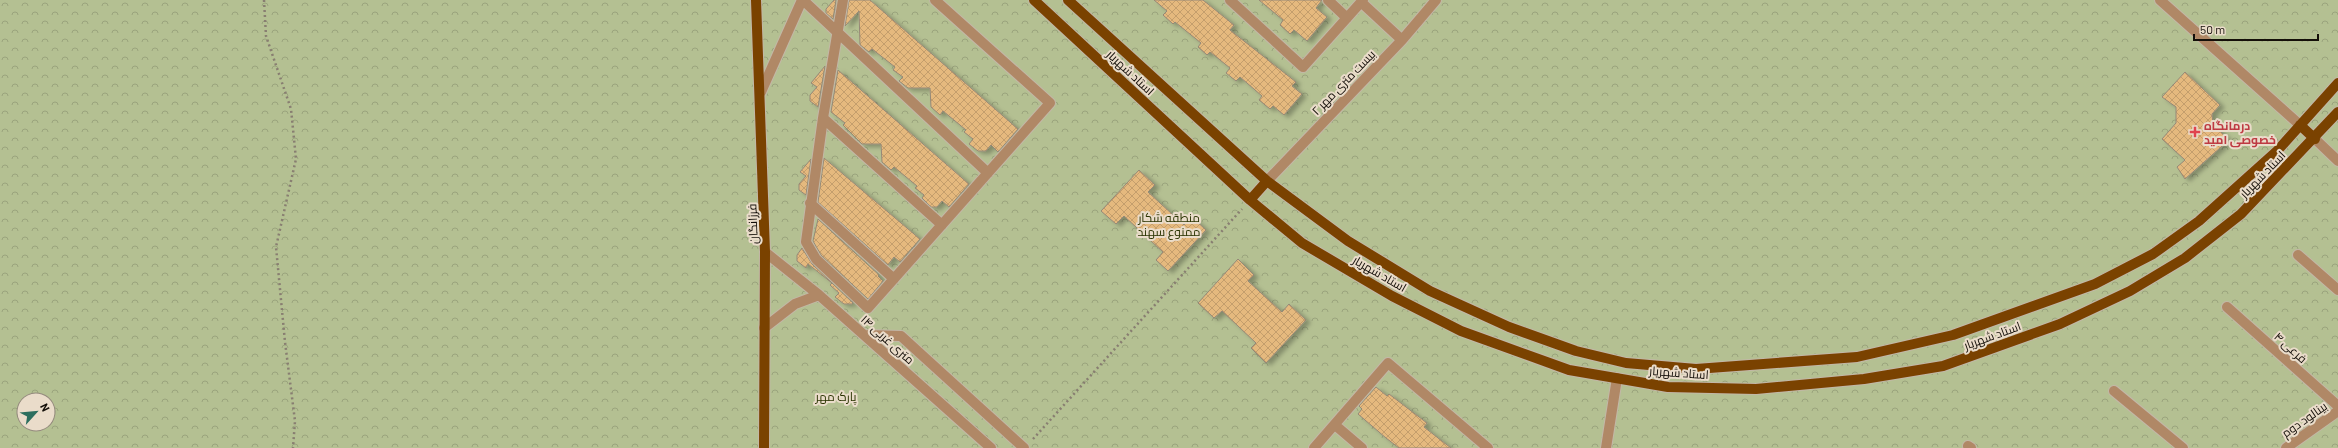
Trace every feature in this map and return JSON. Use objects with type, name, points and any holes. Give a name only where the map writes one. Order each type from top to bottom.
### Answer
[{"type":"main road","name":"فرزانگان","points":[[756,0],[761,92],[766,252],[764,328],[764,448]]},
{"type":"main road","name":"استاد شهریار","points":[[1034,0],[1250,200],[1302,242],[1392,296],[1461,331],[1569,370],[1668,387],[1756,389],[1864,379],[1942,366],[2060,324],[2130,291],[2185,258],[2241,214],[2314,139],[2338,112]]},
{"type":"main road","name":"استاد شهریار","points":[[1068,0],[1267,181],[1348,240],[1423,287],[1509,327],[1576,351],[1626,363],[1696,369],[1857,357],[1953,335],[2095,284],[2153,254],[2199,221],[2277,151],[2338,83]]},
{"type":"main road","points":[[2300,125],[2314,139]]},
{"type":"main road","points":[[1250,200],[1267,181]]},
{"type":"street","points":[[761,92],[803,0],[988,173]]},
{"type":"street","points":[[843,0],[810,203],[806,242],[816,259],[868,308],[1050,103],[935,0]]},
{"type":"street","points":[[1230,0],[1303,67],[1362,1],[1402,40]]},
{"type":"street","points":[[1328,0],[1347,18]]},
{"type":"street","name":"بیست متری مهر ۲","points":[[1267,181],[1402,40],[1436,0]]},
{"type":"street","points":[[2160,0],[2300,125]]},
{"type":"street","points":[[823,118],[942,225]]},
{"type":"street","points":[[2314,139],[2338,161]]},
{"type":"street","points":[[810,203],[894,279]]},
{"type":"street","name":"۱۴ متری غربی","points":[[766,252],[819,295],[992,448]]},
{"type":"street","points":[[2298,255],[2338,290]]},
{"type":"street","points":[[764,328],[795,304],[819,295]]},
{"type":"street","name":"فرعی ۴","points":[[2227,307],[2338,406]]},
{"type":"street","points":[[865,335],[901,336],[1027,445]]},
{"type":"street","points":[[1314,448],[1388,363],[1488,448]]},
{"type":"street","points":[[1606,448],[1617,378]]},
{"type":"street","points":[[2114,390],[2183,448]]},
{"type":"street","name":"بینالود دوم","points":[[2286,448],[2338,411]]},
{"type":"street","points":[[1335,425],[1362,448]]},
{"type":"path","points":[[264,0],[266,36],[291,110],[296,159],[276,246],[285,342],[295,421],[293,448]]},
{"type":"path","points":[[1027,445],[1250,200]]},
{"type":"green space","name":"منطقه شکار ممنوع سهند","points":[[0,0],[2338,0],[2338,448],[0,448]]},
{"type":"building","points":[[834,0],[836,0],[833,19],[826,13],[826,9]]},
{"type":"building","points":[[849,0],[870,0],[1018,129],[998,152],[991,145],[986,151],[978,151],[969,144],[973,139],[964,132],[966,130],[943,111],[940,115],[931,107],[930,88],[908,88],[899,81],[903,77],[893,70],[895,67],[872,49],[869,52],[860,45],[859,11],[845,26]]},
{"type":"building","points":[[1154,0],[1203,0],[1234,25],[1230,30],[1296,82],[1292,86],[1302,94],[1284,115],[1273,106],[1270,109],[1259,100],[1262,96],[1240,77],[1236,81],[1226,73],[1230,68],[1210,52],[1207,55],[1198,47],[1201,43],[1175,22],[1173,24],[1163,15],[1167,11]]},
{"type":"building","points":[[1259,0],[1322,0],[1316,8],[1327,17],[1307,41],[1294,30],[1290,34],[1280,25],[1283,20]]},
{"type":"building","points":[[825,66],[818,107],[810,101],[810,95],[817,87],[811,83]]},
{"type":"building","points":[[838,70],[969,184],[949,207],[942,201],[937,207],[931,207],[922,198],[924,195],[915,188],[917,186],[894,167],[891,170],[882,162],[881,144],[862,144],[843,125],[845,123],[831,112]]},
{"type":"building","name":"درمانگاه خصوصی امید","points":[[2185,72],[2220,105],[2212,114],[2213,124],[2229,140],[2185,179],[2177,167],[2185,160],[2162,139],[2176,123],[2176,107],[2162,97]]},
{"type":"building","points":[[824,158],[920,239],[900,262],[894,257],[888,265],[818,202]]},
{"type":"building","points":[[811,159],[806,195],[799,190],[799,184],[806,176],[800,172]]},
{"type":"building","points":[[1139,170],[1155,185],[1148,192],[1184,225],[1192,217],[1206,230],[1168,271],[1156,260],[1163,252],[1124,216],[1116,224],[1101,211]]},
{"type":"building","points":[[818,219],[879,275],[878,276],[883,281],[868,299],[821,255],[813,241]]},
{"type":"building","points":[[802,248],[812,264],[832,283],[808,264],[806,268],[797,261],[797,255]]},
{"type":"building","points":[[1238,259],[1254,275],[1248,281],[1282,312],[1289,304],[1306,320],[1266,363],[1251,348],[1256,343],[1222,311],[1214,318],[1198,303]]},
{"type":"building","points":[[832,283],[853,303],[852,304],[844,304],[835,297],[839,293],[830,285]]},
{"type":"building","points":[[1376,387],[1387,396],[1389,394],[1427,423],[1424,427],[1451,448],[1399,448],[1386,438],[1358,414],[1362,409],[1359,406]]},
{"type":"place","name":"درمانگاه خصوصی امید","points":[[2195,132]]},
{"type":"park label","name":"پارک مهر","points":[[836,396]]}]
